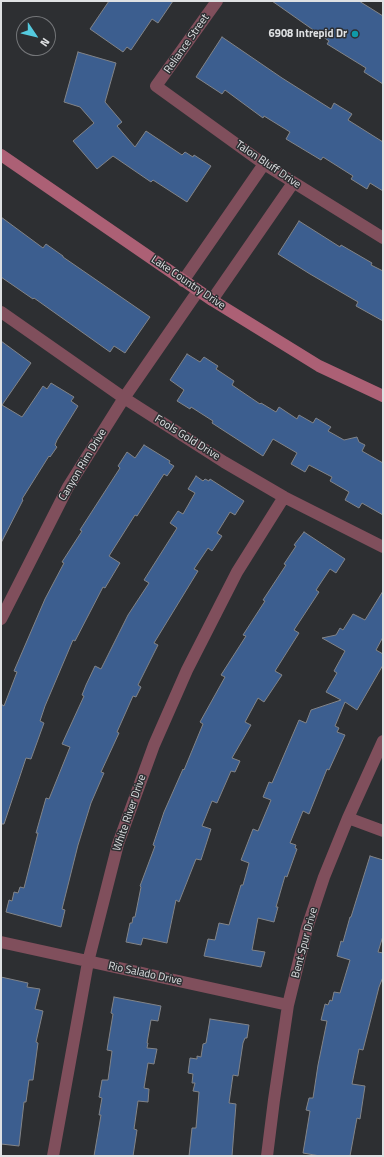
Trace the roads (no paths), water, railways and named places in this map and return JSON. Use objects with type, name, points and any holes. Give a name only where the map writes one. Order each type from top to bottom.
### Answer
[{"type":"street","name":"Reliance Street","points":[[156,86],[217,1]]},
{"type":"street","name":"Talon Bluff Drive","points":[[156,86],[264,164],[383,238]]},
{"type":"street","name":"Lake Country Drive","points":[[1,155],[212,300],[319,366],[383,396]]},
{"type":"street","points":[[183,281],[264,164]]},
{"type":"street","points":[[212,300],[293,183]]},
{"type":"street","name":"Canyon Rim Drive","points":[[1,618],[68,487],[124,398],[198,291]]},
{"type":"street","name":"Fools Gold Drive","points":[[1,312],[124,398],[224,462],[284,497],[383,547]]},
{"type":"street","name":"White River Drive","points":[[53,1156],[88,962],[118,844],[154,745],[187,670],[237,572],[284,497]]},
{"type":"street","name":"Bent Spur Drive","points":[[267,1156],[288,1005],[310,921],[324,877],[348,818],[383,741]]},
{"type":"street","points":[[348,818],[383,831]]},
{"type":"street","name":"Rio Salado Drive","points":[[1,942],[288,1005]]},
{"type":"place","name":"6908 Intrepid Dr","points":[[355,34]]}]
